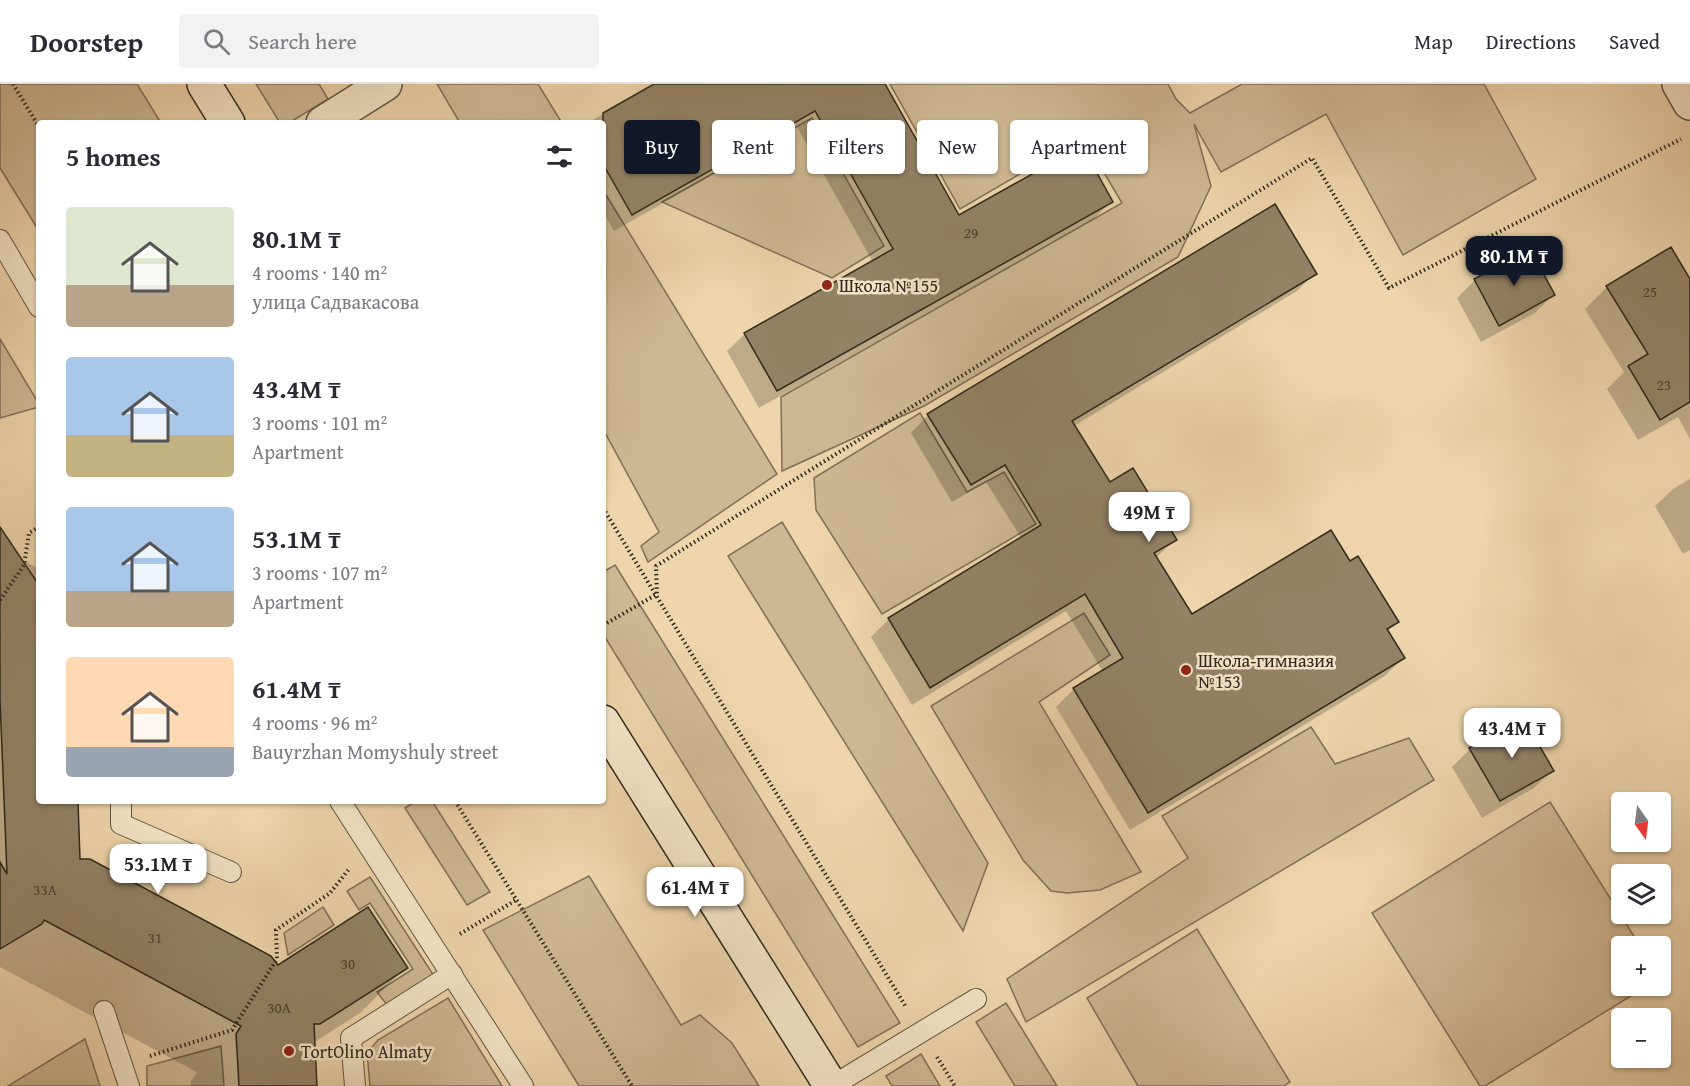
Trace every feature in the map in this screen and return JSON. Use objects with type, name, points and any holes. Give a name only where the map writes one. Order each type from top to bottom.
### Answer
[{"type":"main road","points":[[204,84],[226,120]]},
{"type":"main road","points":[[328,120],[385,84]]},
{"type":"main road","points":[[1679,84],[1690,103]]},
{"type":"main road","points":[[606,727],[832,1086]]},
{"type":"lane","points":[[0,240],[36,302]]},
{"type":"lane","points":[[120,804],[121,824],[231,872]]},
{"type":"lane","points":[[342,804],[522,1086]]},
{"type":"lane","points":[[355,1086],[351,1038],[452,974]]},
{"type":"lane","points":[[832,1086],[976,999]]},
{"type":"lane","points":[[104,1011],[129,1086]]},
{"type":"path","points":[[13,84],[36,122]]},
{"type":"path","points":[[657,594],[656,566],[1312,158],[1389,288],[1690,134]]},
{"type":"path","points":[[606,513],[954,1086]]},
{"type":"path","points":[[0,600],[24,565],[29,533],[36,529]]},
{"type":"path","points":[[607,623],[657,594]]},
{"type":"path","points":[[456,804],[632,1086]]},
{"type":"path","points":[[122,1065],[232,1030],[277,959],[276,930],[330,893],[369,846]]},
{"type":"path","points":[[436,949],[516,900]]},
{"type":"shaded area","points":[[0,84],[137,84],[159,120],[36,120],[36,226],[0,168]]},
{"type":"shaded area","points":[[256,84],[319,84],[328,99],[294,120],[278,120]]},
{"type":"shaded area","points":[[437,84],[538,84],[560,120],[458,120]]},
{"type":"shaded area","points":[[890,84],[1168,84],[1176,99],[1190,113],[1242,84],[1484,84],[1536,179],[1403,255],[1326,114],[1221,172],[1194,124],[1211,186],[1178,257],[924,406],[782,471],[781,397],[1122,203],[1105,174],[1148,174],[1148,120],[1010,120],[1010,174],[1020,174],[960,209],[940,174],[998,174],[998,120],[917,120],[917,132]]},
{"type":"shaded area","points":[[807,121],[807,174],[844,174],[884,246],[832,278],[662,202],[712,174],[795,174],[795,128]]},
{"type":"shaded area","points":[[606,195],[777,474],[648,562],[641,546],[659,532],[606,435]]},
{"type":"shaded area","points":[[0,339],[36,399],[36,408],[0,418]]},
{"type":"shaded area","points":[[920,413],[967,492],[1004,472],[1036,524],[882,614],[816,510],[814,478]]},
{"type":"shaded area","points":[[782,522],[988,863],[963,931],[728,556]]},
{"type":"shaded area","points":[[615,565],[900,1023],[858,1047],[606,639],[606,570]]},
{"type":"shaded area","points":[[1084,613],[1110,655],[1039,702],[1141,872],[1100,890],[1067,893],[1051,891],[1023,860],[931,706]]},
{"type":"shaded area","points":[[1311,727],[1335,764],[1409,738],[1434,780],[1026,1022],[1007,979],[1188,858],[1162,816]]},
{"type":"shaded area","points":[[1550,802],[1611,900],[1611,924],[1626,924],[1634,936],[1611,936],[1611,996],[1631,996],[1485,1086],[1480,1086],[1372,913]]},
{"type":"shaded area","points":[[411,804],[434,804],[490,892],[467,905],[405,808]]},
{"type":"shaded area","points":[[589,876],[681,1025],[700,1015],[732,1043],[759,1086],[579,1086],[483,930]]},
{"type":"shaded area","points":[[370,877],[434,976],[387,1005],[377,992],[413,969],[370,903],[359,910],[347,891]]},
{"type":"shaded area","points":[[323,907],[334,925],[288,955],[284,933]]},
{"type":"shaded area","points":[[1197,929],[1290,1082],[1284,1086],[1138,1086],[1087,998]]},
{"type":"shaded area","points":[[448,998],[502,1086],[370,1086],[367,1053],[378,1040]]},
{"type":"shaded area","points":[[1006,1003],[1057,1086],[1015,1086],[976,1022]]},
{"type":"shaded area","points":[[85,1039],[100,1086],[8,1086]]},
{"type":"shaded area","points":[[221,1046],[224,1086],[147,1086],[147,1066]]},
{"type":"shaded area","points":[[921,1054],[940,1086],[892,1086],[886,1076]]},
{"type":"building","points":[[654,84],[885,84],[917,141],[917,174],[936,174],[959,215],[1032,174],[1098,174],[1113,202],[777,391],[744,333],[893,249],[851,174],[905,174],[905,120],[820,120],[815,111],[795,122],[795,120],[712,120],[712,170],[632,215],[606,169],[606,120],[603,120],[603,113]]},
{"type":"building","points":[[1275,204],[1317,274],[1072,421],[1110,482],[1133,468],[1177,540],[1154,553],[1192,614],[1331,530],[1350,561],[1358,556],[1399,622],[1387,629],[1405,658],[1148,813],[1073,688],[1123,658],[1085,594],[930,688],[888,618],[1041,525],[1005,465],[971,485],[927,414]]},
{"type":"building","points":[[1671,247],[1690,279],[1690,402],[1660,420],[1628,366],[1648,354],[1606,286]]},
{"type":"building","points":[[1530,249],[1555,295],[1499,326],[1474,279]]},
{"type":"building","points":[[0,527],[36,581],[36,804],[78,804],[80,859],[90,859],[271,956],[278,965],[368,907],[408,968],[320,1024],[314,1024],[317,1086],[239,1086],[236,1034],[241,1026],[44,920],[42,924],[0,949],[0,862],[7,874],[0,699]]},
{"type":"building","points":[[1523,717],[1554,771],[1500,801],[1469,748]]},
{"type":"place","name":"Школа №155","points":[[827,285]]},
{"type":"place","name":"Школа-гимназия №153","points":[[1186,670]]},
{"type":"place","name":"TortOlino Almaty","points":[[289,1051]]}]
